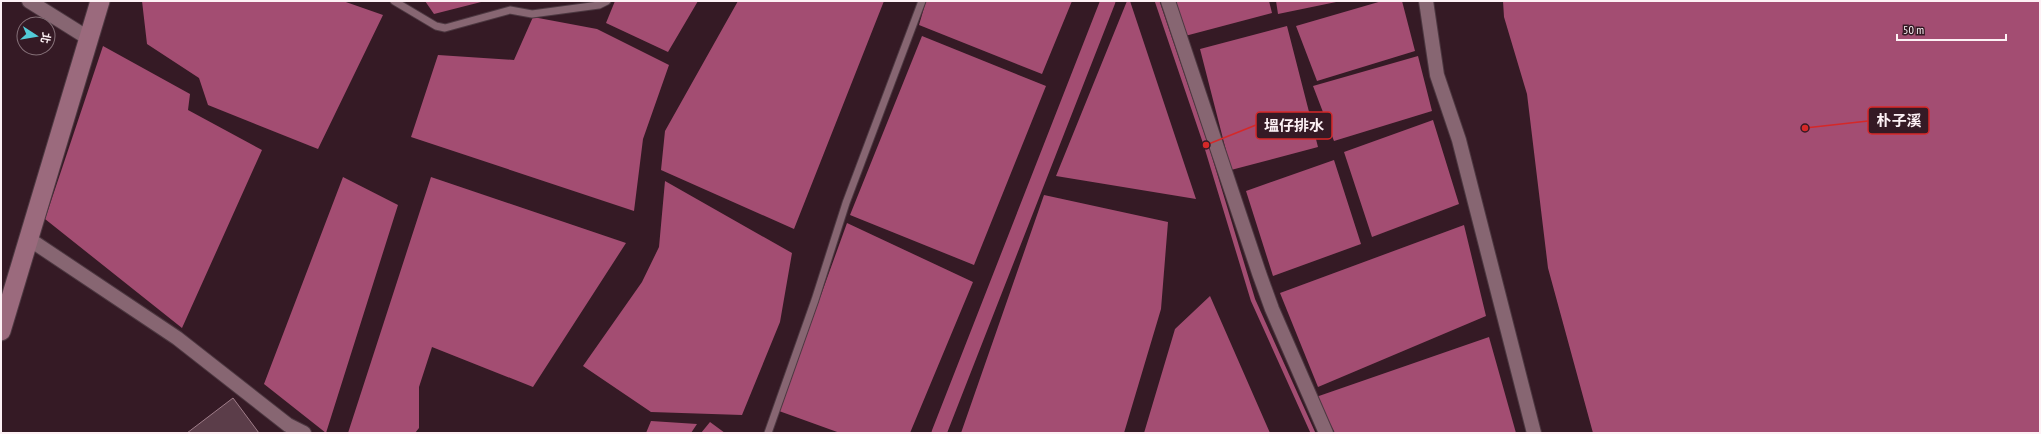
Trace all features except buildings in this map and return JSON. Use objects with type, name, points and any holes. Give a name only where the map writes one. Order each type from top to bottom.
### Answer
[{"type":"main road","points":[[1,331],[100,1]]},
{"type":"street","points":[[28,1],[88,38]]},
{"type":"street","points":[[1168,1],[1258,273],[1326,433]]},
{"type":"street","points":[[1426,1],[1437,75],[1458,140],[1534,433]]},
{"type":"street","points":[[29,239],[177,338],[288,425],[304,433]]},
{"type":"lane","points":[[394,1],[436,26],[445,28],[510,10],[532,14],[578,9],[599,5],[607,1]]},
{"type":"lane","points":[[768,433],[815,300],[846,203],[922,1]]},
{"type":"shaded area","points":[[142,1],[343,1],[383,15],[318,149],[208,105],[199,78],[147,44]]},
{"type":"shaded area","points":[[425,1],[485,1],[434,14]]},
{"type":"shaded area","points":[[615,1],[698,1],[668,52],[606,23]]},
{"type":"shaded area","points":[[738,1],[884,1],[794,229],[661,170],[665,131]]},
{"type":"shaded area","points":[[926,1],[1072,1],[1042,74],[919,25]]},
{"type":"shaded area","points":[[1127,1],[1130,1],[1196,199],[1056,176]]},
{"type":"shaded area","points":[[1176,1],[1269,1],[1272,13],[1185,36]]},
{"type":"shaded area","points":[[1276,1],[1341,1],[1278,14]]},
{"type":"shaded area","points":[[1382,1],[1402,1],[1415,51],[1317,81],[1296,26]]},
{"type":"shaded area","points":[[1503,1],[2040,1],[2040,433],[1593,433],[1548,268],[1527,94],[1504,17]]},
{"type":"shaded area","points":[[533,17],[597,29],[669,65],[643,139],[634,211],[411,137],[438,55],[514,60]]},
{"type":"shaded area","points":[[1287,26],[1318,147],[1231,170],[1200,49]]},
{"type":"shaded area","points":[[922,36],[1046,86],[974,265],[850,215]]},
{"type":"shaded area","points":[[103,46],[190,94],[188,110],[262,150],[182,328],[45,219]]},
{"type":"shaded area","points":[[1418,56],[1432,111],[1334,141],[1313,86]]},
{"type":"shaded area","points":[[1433,120],[1459,204],[1372,237],[1344,152]]},
{"type":"shaded area","points":[[1334,160],[1361,244],[1273,276],[1246,191]]},
{"type":"shaded area","points":[[343,177],[398,205],[326,433],[264,384]]},
{"type":"shaded area","points":[[431,177],[626,243],[533,387],[432,347],[419,387],[419,428],[415,433],[348,433]]},
{"type":"shaded area","points":[[665,181],[792,253],[780,322],[742,415],[651,412],[583,366],[642,282],[659,247]]},
{"type":"shaded area","points":[[1044,195],[1168,222],[1161,309],[1124,433],[961,433]]},
{"type":"shaded area","points":[[847,223],[973,282],[910,433],[840,433],[779,411]]},
{"type":"shaded area","points":[[1464,225],[1486,316],[1318,387],[1280,293]]},
{"type":"shaded area","points":[[1210,296],[1270,433],[1144,433],[1175,329]]},
{"type":"shaded area","points":[[1489,337],[1516,433],[1335,433],[1316,397]]},
{"type":"shaded area","points":[[651,421],[697,424],[691,433],[646,433]]},
{"type":"shaded area","points":[[710,422],[725,433],[701,433]]},
{"type":"waterway","points":[[939,433],[1108,1]]},
{"type":"waterway","points":[[1157,1],[1206,145],[1253,300],[1313,433]]},
{"type":"place","name":"朴子溪","points":[[1805,128]]},
{"type":"place","name":"塭仔排水","points":[[1206,145]]}]
